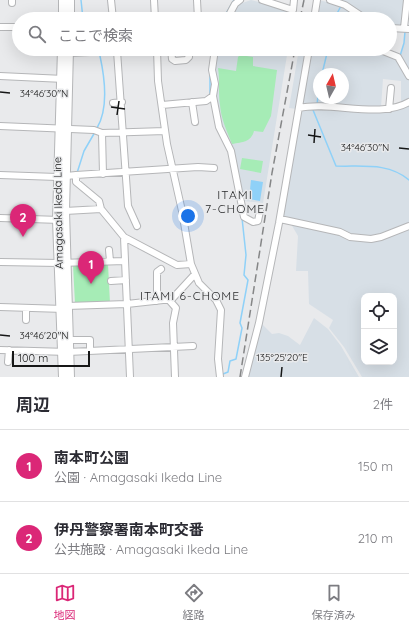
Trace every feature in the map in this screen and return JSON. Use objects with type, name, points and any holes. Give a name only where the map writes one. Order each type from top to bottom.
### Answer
[{"type":"main road","points":[[62,12],[63,0]]},
{"type":"main road","points":[[70,0],[70,12]]},
{"type":"main road","name":"Amagasaki Ikeda Line","points":[[62,56],[64,79],[61,176],[62,263],[68,340],[65,352],[70,377]]},
{"type":"main road","name":"Amagasaki Ikeda Line","points":[[64,79],[68,56]]},
{"type":"main road","name":"Amagasaki Ikeda Line","points":[[61,176],[65,211],[61,220]]},
{"type":"main road","name":"Amagasaki Ikeda Line","points":[[63,377],[65,352],[65,308]]},
{"type":"street","points":[[111,0],[112,12]]},
{"type":"street","points":[[154,0],[155,12]]},
{"type":"street","points":[[197,0],[198,12]]},
{"type":"street","points":[[231,12],[235,4],[240,0]]},
{"type":"street","points":[[262,0],[293,10],[294,0]]},
{"type":"street","points":[[315,12],[317,0]]},
{"type":"street","points":[[330,0],[344,5],[355,12]]},
{"type":"street","points":[[407,0],[407,28]]},
{"type":"street","points":[[0,27],[12,27]]},
{"type":"street","points":[[117,56],[122,102],[128,206],[137,226]]},
{"type":"street","points":[[158,56],[165,131],[172,170],[182,211],[191,264],[199,283],[216,300],[221,310],[218,359],[220,377]]},
{"type":"street","points":[[172,56],[174,61],[186,60],[189,56]]},
{"type":"street","points":[[214,56],[212,70],[215,84],[211,98],[220,127],[231,151],[244,217],[253,222],[258,221],[260,211]]},
{"type":"street","points":[[245,377],[259,323],[280,219],[308,56]]},
{"type":"street","points":[[396,56],[398,57],[409,76]]},
{"type":"street","points":[[0,76],[64,79]]},
{"type":"street","points":[[389,108],[391,88]]},
{"type":"street","points":[[162,105],[192,102],[211,98]]},
{"type":"street","points":[[113,103],[122,102]]},
{"type":"street","points":[[192,102],[195,122]]},
{"type":"street","points":[[299,108],[389,108],[401,107],[409,102]]},
{"type":"street","points":[[0,126],[94,130],[102,133],[124,134],[165,131]]},
{"type":"street","points":[[102,133],[103,174]]},
{"type":"street","points":[[0,175],[61,176],[172,170],[198,167],[214,168]]},
{"type":"street","points":[[76,175],[76,182],[99,201],[101,209],[124,237],[177,265],[191,264]]},
{"type":"street","points":[[65,211],[101,209]]},
{"type":"street","points":[[0,218],[61,220]]},
{"type":"street","points":[[280,219],[334,230],[350,237],[371,239],[381,237],[409,226]]},
{"type":"street","points":[[124,237],[130,377]]},
{"type":"street","points":[[109,250],[110,261]]},
{"type":"street","points":[[0,262],[62,263],[125,261]]},
{"type":"street","points":[[158,301],[157,272],[161,269]]},
{"type":"street","points":[[0,307],[65,308],[169,300],[172,299],[195,274]]},
{"type":"street","points":[[111,281],[126,280]]},
{"type":"street","points":[[169,300],[176,308],[173,316],[175,377]]},
{"type":"street","points":[[26,308],[26,320]]},
{"type":"street","points":[[68,340],[90,340],[90,351]]},
{"type":"street","points":[[0,350],[65,352],[193,346]]},
{"type":"street","points":[[8,362],[9,350]]},
{"type":"shaded area","points":[[251,0],[287,9],[287,11],[289,12],[231,12],[234,6]]},
{"type":"shaded area","points":[[319,0],[342,6],[351,12],[317,12]]},
{"type":"shaded area","points":[[338,0],[405,0],[402,26],[397,26],[397,12],[360,12],[347,3]]},
{"type":"shaded area","points":[[405,30],[409,30],[409,71],[400,56],[405,41]]},
{"type":"shaded area","points":[[215,56],[287,56],[263,203],[243,201],[215,103],[214,69]]},
{"type":"shaded area","points":[[298,56],[306,56],[297,109],[289,108]]},
{"type":"shaded area","points":[[310,56],[393,56],[397,58],[409,78],[409,100],[401,105],[401,81],[383,79],[381,107],[302,105]]},
{"type":"shaded area","points":[[409,105],[409,225],[369,237],[352,235],[339,229],[285,218],[283,215],[301,111],[304,109],[361,109],[376,111],[403,108]]},
{"type":"shaded area","points":[[291,224],[338,234],[347,240],[366,242],[385,239],[409,229],[409,377],[362,377],[344,347],[329,328],[333,320],[309,304],[308,271],[296,271],[298,236]]},
{"type":"shaded area","points":[[314,318],[328,329],[341,346],[359,377],[248,377],[260,325],[262,324],[272,334],[279,333],[288,336],[300,345]]},
{"type":"green space","points":[[238,57],[253,57],[253,66],[277,70],[271,116],[263,132],[254,131],[253,135],[249,139],[232,144],[224,125],[221,110],[218,68],[236,71]]},
{"type":"green space","points":[[242,158],[263,161],[261,173],[240,169]]},
{"type":"green space","points":[[108,264],[110,303],[75,304],[73,265]]},
{"type":"water","points":[[251,180],[263,182],[260,201],[249,199]]},
{"type":"waterway","points":[[81,0],[82,12]]},
{"type":"waterway","points":[[227,12],[234,0]]},
{"type":"waterway","points":[[338,12],[341,6]]},
{"type":"waterway","points":[[400,56],[404,43],[405,31]]},
{"type":"waterway","points":[[97,128],[101,120],[105,102],[100,56]]},
{"type":"waterway","points":[[323,68],[326,56]]},
{"type":"waterway","points":[[210,75],[210,97]]},
{"type":"waterway","points":[[313,110],[336,166],[365,166],[383,168],[401,174],[409,180]]},
{"type":"waterway","points":[[77,173],[84,151],[95,132]]},
{"type":"waterway","points":[[223,374],[228,372],[230,361],[236,359],[242,328],[240,323],[248,280],[244,275],[246,255],[242,218]]},
{"type":"railway","points":[[301,12],[304,0]]},
{"type":"railway","points":[[240,377],[272,173],[294,56]]},
{"type":"place","name":"伊丹警察署南本町交番","points":[[23,237]]},
{"type":"place","name":"南本町公園","points":[[91,284]]},
{"type":"district","name":"ITAMI 7-CHOME","points":[[235,201]]},
{"type":"district","name":"ITAMI 6-CHOME","points":[[190,295]]}]
